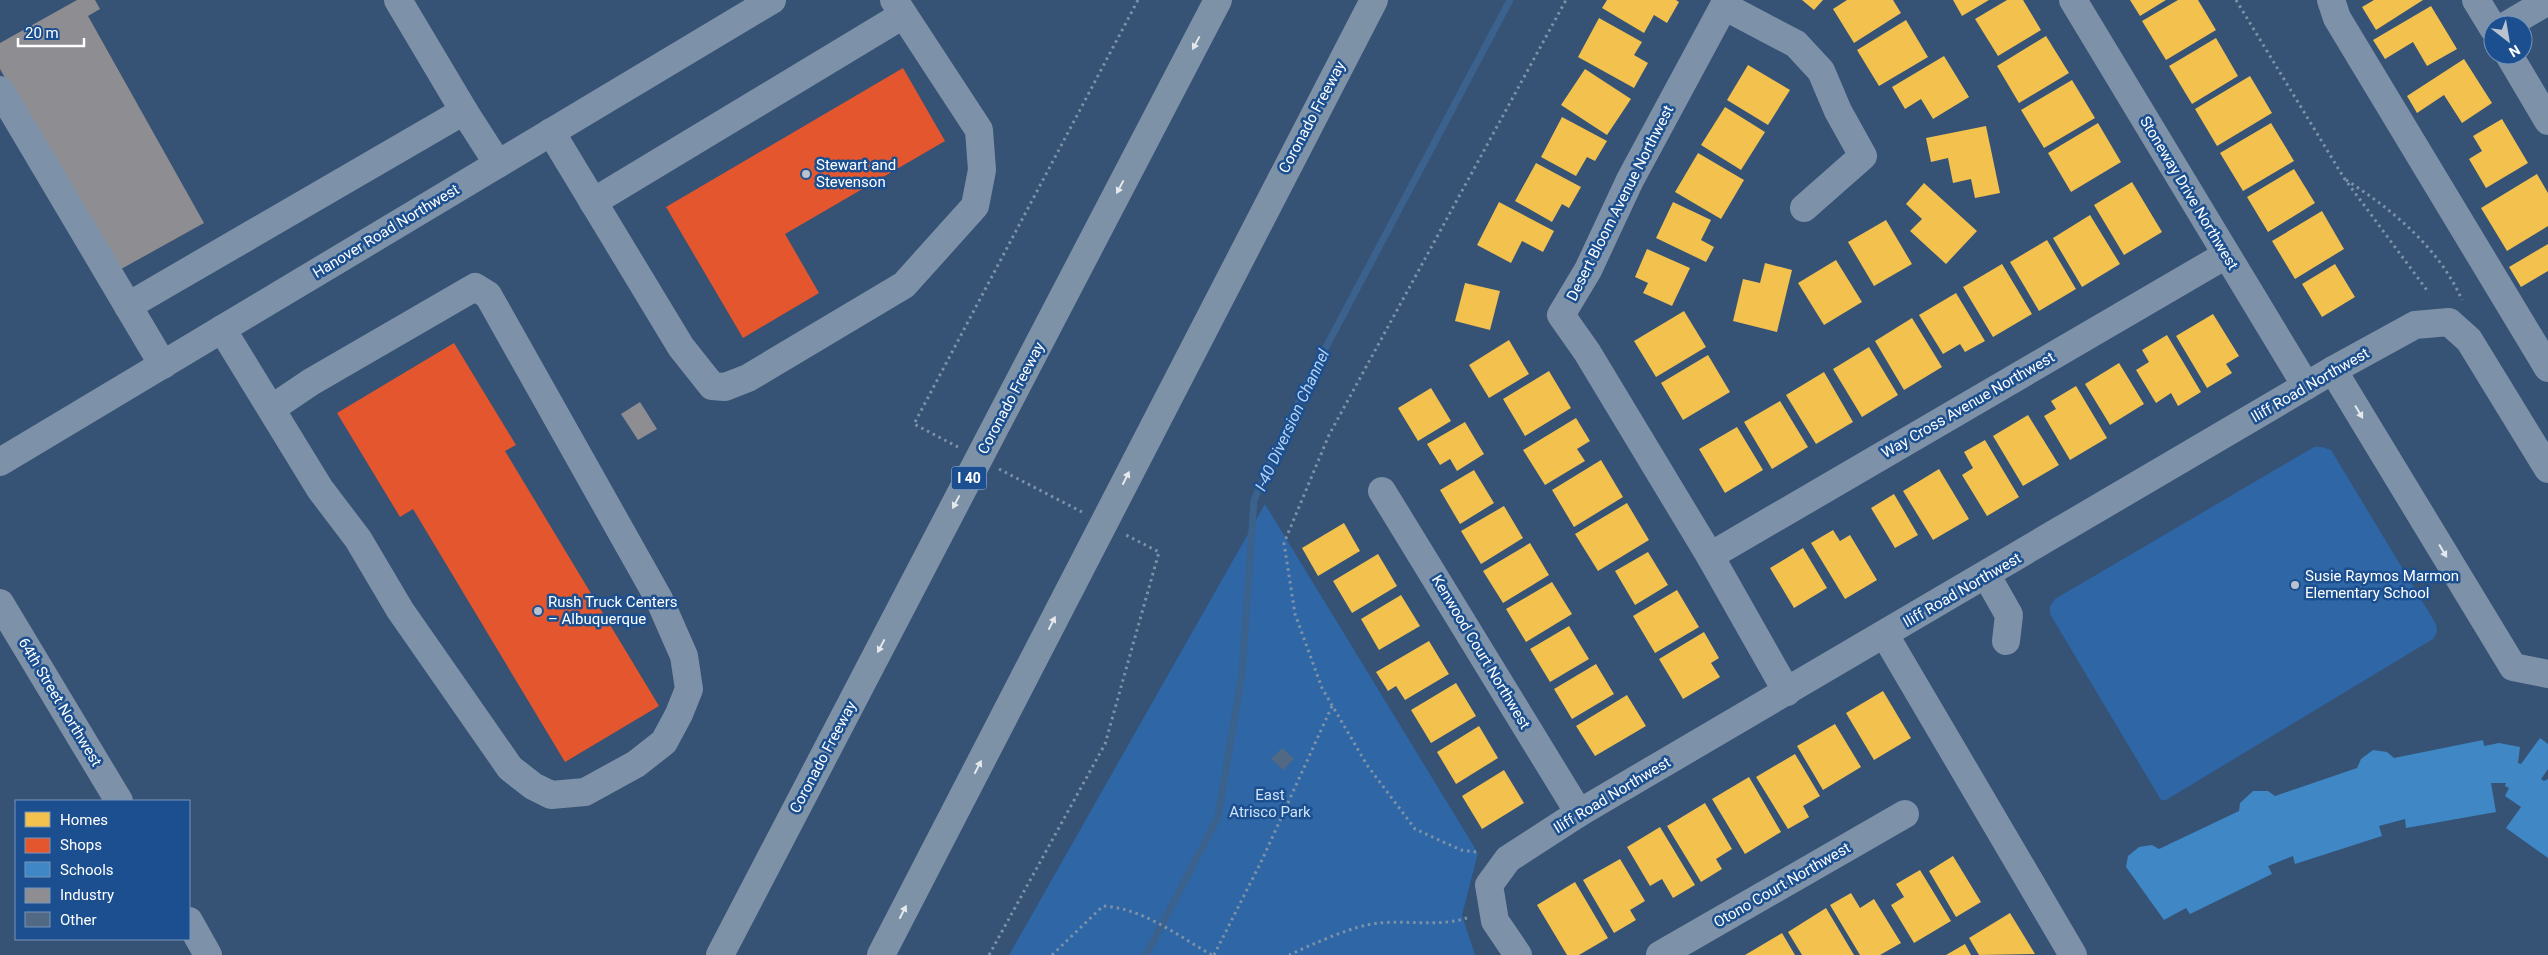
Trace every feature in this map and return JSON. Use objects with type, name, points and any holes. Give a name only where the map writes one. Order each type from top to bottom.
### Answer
[{"type":"highway","name":"Coronado Freeway","points":[[720,955],[1218,0]]},
{"type":"highway","name":"Coronado Freeway","points":[[881,955],[1374,0]]},
{"type":"street","points":[[398,0],[498,164]]},
{"type":"street","name":"Hanover Road Northwest","points":[[0,462],[772,0]]},
{"type":"street","name":"Stoneway Drive Northwest","points":[[2073,0],[2306,386]]},
{"type":"street","points":[[2331,0],[2337,18],[2548,368]]},
{"type":"street","points":[[2476,0],[2485,15]]},
{"type":"street","points":[[2525,15],[2548,1]]},
{"type":"street","points":[[1726,3],[1796,44],[1821,71],[1838,111],[1864,156],[1804,208]]},
{"type":"street","name":"Desert Bloom Avenue Northwest","points":[[1710,556],[1587,352],[1561,315],[1588,270],[1630,180],[1726,3]]},
{"type":"street","points":[[551,132],[593,202],[681,347],[712,386],[726,387],[748,378],[904,285],[975,206],[982,170],[979,130],[899,8],[593,202]]},
{"type":"street","points":[[2515,65],[2548,121]]},
{"type":"street","points":[[0,90],[163,365]]},
{"type":"street","points":[[128,306],[464,110]]},
{"type":"street","name":"Way Cross Avenue Northwest","points":[[1710,556],[2226,255]]},
{"type":"street","points":[[222,329],[271,409],[320,489],[358,539],[400,610],[510,768],[533,786],[551,795],[585,792],[636,764],[664,742],[679,714],[689,689],[684,656],[659,599],[488,295],[474,287],[311,382],[271,409]]},
{"type":"street","points":[[2455,311],[2469,340],[2548,469]]},
{"type":"street","name":"Iliff Road Northwest","points":[[1518,955],[1495,921],[1489,885],[1508,859],[1579,814],[2333,370],[2415,325],[2455,311]]},
{"type":"street","points":[[2333,370],[2513,667],[2548,674]]},
{"type":"street","name":"Kenwood Court Northwest","points":[[1382,491],[1579,814]]},
{"type":"street","points":[[1710,556],[1787,692]]},
{"type":"street","points":[[1986,576],[2009,615],[2006,641]]},
{"type":"street","name":"64th Street Northwest","points":[[0,603],[118,800]]},
{"type":"street","points":[[1885,635],[2073,955]]},
{"type":"street","name":"Otono Court Northwest","points":[[1660,955],[1905,814]]},
{"type":"street","points":[[190,923],[208,955]]},
{"type":"path","points":[[1476,852],[1461,850],[1414,829],[1367,765],[1322,688],[1294,614],[1284,543],[1329,434],[1566,0]]},
{"type":"path","points":[[2236,0],[2344,178],[2429,293]]},
{"type":"path","points":[[2344,178],[2376,199],[2420,238],[2455,284],[2455,311]]},
{"type":"path","points":[[1052,955],[1103,906],[1122,907],[1139,914],[1213,955],[1262,860],[1332,705]]},
{"type":"path","points":[[989,955],[1105,744],[1112,717]]},
{"type":"path","points":[[1289,955],[1321,940],[1379,923],[1422,924],[1454,922],[1467,918]]},
{"type":"green space","points":[[2314,447],[2331,450],[2436,624],[2437,632],[2433,639],[2166,800],[2161,800],[2050,614],[2050,606],[2055,599]]},
{"type":"green space","name":"East Atrisco Park","points":[[1265,504],[1478,853],[1462,915],[1475,955],[1009,955]]},
{"type":"building: Homes","points":[[1607,0],[1676,0],[1679,2],[1667,23],[1654,15],[1644,33],[1602,8]]},
{"type":"building: Homes","points":[[1802,0],[1823,0],[1814,10]]},
{"type":"building: Homes","points":[[1847,0],[1893,0],[1901,13],[1854,43],[1833,9]]},
{"type":"building: Homes","points":[[1953,0],[1989,0],[1962,16]]},
{"type":"building: Homes","points":[[2007,0],[2023,0],[2041,30],[1998,56],[1975,19]]},
{"type":"building: Homes","points":[[2130,0],[2166,0],[2140,16]]},
{"type":"building: Homes","points":[[2178,0],[2198,0],[2216,30],[2166,60],[2142,21]]},
{"type":"building: Homes","points":[[2374,0],[2423,0],[2376,30],[2362,7]]},
{"type":"building: Homes","points":[[2431,6],[2457,49],[2427,66],[2413,42],[2385,59],[2373,40]]},
{"type":"building: Homes","points":[[1599,18],[1642,42],[1634,55],[1648,63],[1634,88],[1578,57]]},
{"type":"building: Homes","points":[[1906,20],[1928,57],[1879,86],[1857,50]]},
{"type":"building: Homes","points":[[2046,36],[2069,73],[2019,103],[1997,66]]},
{"type":"building: Homes","points":[[2216,38],[2238,76],[2192,104],[2169,66]]},
{"type":"building: Homes","points":[[1944,56],[1969,97],[1933,119],[1921,99],[1905,109],[1892,87]]},
{"type":"building: Homes","points":[[2464,59],[2492,103],[2462,123],[2444,95],[2417,113],[2407,96]]},
{"type":"building: Homes","points":[[1748,65],[1790,90],[1768,125],[1727,100]]},
{"type":"building: Homes","points":[[1585,69],[1631,99],[1607,135],[1561,105]]},
{"type":"building: Homes","points":[[2250,76],[2272,113],[2217,146],[2195,109]]},
{"type":"building: Homes","points":[[2072,80],[2095,118],[2044,148],[2021,110]]},
{"type":"building: Homes","points":[[1725,107],[1765,132],[1741,170],[1701,145]]},
{"type":"building: Homes","points":[[1562,117],[1607,141],[1595,161],[1587,157],[1576,176],[1541,157]]},
{"type":"building: Homes","points":[[2502,119],[2528,163],[2486,188],[2469,159],[2482,151],[2473,136]]},
{"type":"building: Homes","points":[[2098,123],[2121,162],[2071,192],[2048,153]]},
{"type":"building: Homes","points":[[2271,123],[2294,161],[2243,191],[2220,153]]},
{"type":"building: Homes","points":[[1986,126],[2000,193],[1975,198],[1971,179],[1953,183],[1948,158],[1931,162],[1926,138]]},
{"type":"building: Homes","points":[[1698,153],[1744,180],[1721,219],[1675,192]]},
{"type":"building: Homes","points":[[1536,163],[1581,187],[1569,208],[1562,204],[1552,222],[1515,201]]},
{"type":"building: Homes","points":[[2294,169],[2315,203],[2268,232],[2247,197]]},
{"type":"building: Homes","points":[[2537,174],[2548,193],[2548,226],[2507,251],[2481,208]]},
{"type":"building: Homes","points":[[2132,182],[2162,232],[2124,255],[2094,205]]},
{"type":"building: Homes","points":[[1924,183],[1977,231],[1946,264],[1910,231],[1922,219],[1906,204]]},
{"type":"building: Homes","points":[[1499,202],[1554,231],[1543,252],[1522,241],[1511,263],[1477,245]]},
{"type":"building: Homes","points":[[1673,202],[1711,220],[1701,240],[1714,247],[1706,262],[1656,238]]},
{"type":"building: Homes","points":[[2322,211],[2344,249],[2295,279],[2272,241]]},
{"type":"building: Homes","points":[[2090,215],[2120,264],[2082,287],[2053,238]]},
{"type":"building: Homes","points":[[1886,220],[1912,264],[1874,286],[1848,242]]},
{"type":"building: Homes","points":[[2047,240],[2076,289],[2039,311],[2010,262]]},
{"type":"building: Homes","points":[[2548,244],[2548,271],[2521,287],[2509,267]]},
{"type":"building: Homes","points":[[1647,249],[1690,268],[1672,306],[1643,293],[1648,283],[1635,277]]},
{"type":"building: Homes","points":[[1836,260],[1862,302],[1824,325],[1798,283]]},
{"type":"building: Homes","points":[[1765,263],[1792,270],[1777,332],[1733,321],[1743,279],[1760,283]]},
{"type":"building: Homes","points":[[2002,264],[2032,314],[1993,337],[1963,287]]},
{"type":"building: Homes","points":[[2335,264],[2355,297],[2322,317],[2302,284]]},
{"type":"building: Homes","points":[[1465,283],[1500,291],[1490,330],[1455,321]]},
{"type":"building: Homes","points":[[1956,293],[1985,341],[1965,352],[1960,344],[1943,354],[1919,315]]},
{"type":"building: Homes","points":[[1684,311],[1706,347],[1656,377],[1634,341]]},
{"type":"building: Homes","points":[[2213,314],[2239,356],[2226,364],[2232,373],[2207,388],[2176,336]]},
{"type":"building: Homes","points":[[1912,318],[1942,367],[1904,390],[1875,341]]},
{"type":"building: Homes","points":[[2167,335],[2201,392],[2178,406],[2171,393],[2156,403],[2136,370],[2149,362],[2142,350]]},
{"type":"building: Homes","points":[[1509,340],[1529,374],[1489,398],[1469,365]]},
{"type":"building: Homes","points":[[1869,347],[1898,395],[1862,417],[1833,369]]},
{"type":"building: Homes","points":[[1708,355],[1730,392],[1683,420],[1661,383]]},
{"type":"building: Homes","points":[[2119,363],[2144,404],[2110,425],[2085,384]]},
{"type":"building: Homes","points":[[1549,371],[1571,408],[1525,436],[1503,399]]},
{"type":"building: Homes","points":[[1824,372],[1853,422],[1816,444],[1786,395]]},
{"type":"building: Homes","points":[[2076,386],[2107,438],[2070,460],[2044,416],[2056,409],[2051,401]]},
{"type":"building: Homes","points":[[1431,388],[1451,421],[1418,441],[1398,408]]},
{"type":"building: Homes","points":[[1780,401],[1808,447],[1772,469],[1744,422]]},
{"type":"building: Homes","points":[[2028,415],[2059,465],[2023,486],[1993,436]]},
{"type":"building: Homes","points":[[1576,418],[1590,441],[1577,449],[1585,461],[1545,485],[1523,450]]},
{"type":"building: Homes","points":[[1465,422],[1484,454],[1457,471],[1450,459],[1440,465],[1427,444]]},
{"type":"building: Homes","points":[[1737,427],[1763,470],[1725,493],[1699,449]]},
{"type":"building: Homes","points":[[1985,440],[2019,497],[1987,516],[1962,475],[1973,468],[1964,452]]},
{"type":"building: Homes","points":[[1601,460],[1623,497],[1574,527],[1552,490]]},
{"type":"building: Homes","points":[[1939,469],[1969,519],[1933,540],[1903,491]]},
{"type":"building: Homes","points":[[1474,470],[1494,503],[1460,524],[1440,490]]},
{"type":"building: Homes","points":[[1894,494],[1918,535],[1895,548],[1871,508]]},
{"type":"building: Homes","points":[[1627,503],[1649,540],[1598,571],[1575,534]]},
{"type":"building: Homes","points":[[1504,506],[1523,538],[1481,564],[1461,531]]},
{"type":"building: Homes","points":[[1344,523],[1360,551],[1318,576],[1302,548]]},
{"type":"building: Homes","points":[[1833,530],[1840,541],[1850,535],[1877,580],[1845,599],[1811,543]]},
{"type":"building: Homes","points":[[1530,543],[1549,575],[1503,603],[1483,571]]},
{"type":"building: Homes","points":[[1803,548],[1827,588],[1794,608],[1770,568]]},
{"type":"building: Homes","points":[[1648,552],[1668,585],[1635,605],[1615,571]]},
{"type":"building: Homes","points":[[1378,554],[1397,586],[1352,613],[1333,581]]},
{"type":"building: Homes","points":[[1552,582],[1572,614],[1526,642],[1506,609]]},
{"type":"building: Homes","points":[[1677,590],[1699,627],[1655,653],[1633,616]]},
{"type":"building: Homes","points":[[1401,595],[1420,626],[1379,650],[1361,619]]},
{"type":"building: Homes","points":[[1569,626],[1589,659],[1550,682],[1530,649]]},
{"type":"building: Homes","points":[[1704,632],[1719,658],[1711,663],[1720,677],[1683,699],[1659,659]]},
{"type":"building: Homes","points":[[1429,641],[1449,674],[1405,700],[1396,686],[1388,691],[1376,672]]},
{"type":"building: Homes","points":[[1596,664],[1614,694],[1572,719],[1554,689]]},
{"type":"building: Homes","points":[[1456,683],[1476,716],[1431,743],[1411,710]]},
{"type":"building: Homes","points":[[1883,691],[1911,738],[1874,760],[1846,713]]},
{"type":"building: Homes","points":[[1627,695],[1646,726],[1595,756],[1576,726]]},
{"type":"building: Homes","points":[[1835,724],[1861,767],[1823,790],[1797,746]]},
{"type":"building: Homes","points":[[1479,726],[1498,758],[1456,784],[1437,752]]},
{"type":"building: Homes","points":[[1795,754],[1820,796],[1803,806],[1809,817],[1788,829],[1756,777]]},
{"type":"building: Homes","points":[[1504,770],[1524,803],[1482,829],[1462,796]]},
{"type":"building: Homes","points":[[1749,777],[1781,832],[1745,854],[1712,799]]},
{"type":"building: Homes","points":[[1705,803],[1732,849],[1716,859],[1722,869],[1701,882],[1667,826]]},
{"type":"building: Homes","points":[[1660,827],[1695,885],[1673,898],[1662,879],[1650,886],[1627,847]]},
{"type":"building: Homes","points":[[1953,856],[1981,902],[1956,917],[1929,871]]},
{"type":"building: Homes","points":[[1620,859],[1645,901],[1630,910],[1636,920],[1614,933],[1583,880]]},
{"type":"building: Homes","points":[[1920,870],[1951,921],[1914,943],[1891,905],[1904,897],[1896,884]]},
{"type":"building: Homes","points":[[1575,882],[1608,938],[1579,955],[1567,955],[1537,905]]},
{"type":"building: Homes","points":[[1851,893],[1860,908],[1874,899],[1901,943],[1880,955],[1860,955],[1830,905]]},
{"type":"building: Homes","points":[[1826,908],[1854,955],[1802,955],[1788,932]]},
{"type":"building: Homes","points":[[2010,913],[2035,954],[1979,955],[1969,938]]},
{"type":"building: Homes","points":[[1782,933],[1795,955],[1745,955]]},
{"type":"building: Homes","points":[[1965,944],[1971,955],[1946,955]]},
{"type":"building: Shops","name":"Stewart and Stevenson","points":[[903,68],[945,141],[785,234],[819,293],[743,338],[666,207]]},
{"type":"building: Shops","name":"Rush Truck Centers – Albuquerque","points":[[454,343],[516,445],[505,451],[659,706],[565,762],[413,509],[400,517],[337,413]]},
{"type":"building: Schools","points":[[2540,738],[2548,744],[2548,769],[2541,779],[2544,781],[2548,779],[2548,858],[2506,828],[2521,807],[2505,796],[2509,788],[2505,786],[2506,783],[2491,783],[2496,812],[2406,828],[2405,819],[2379,826],[2382,836],[2295,864],[2293,856],[2268,866],[2272,874],[2190,914],[2186,908],[2164,920],[2126,867],[2128,856],[2139,847],[2152,845],[2159,849],[2239,811],[2240,803],[2253,791],[2268,791],[2275,796],[2357,768],[2361,759],[2373,750],[2387,752],[2394,758],[2483,740],[2484,746],[2499,743],[2520,747],[2518,763],[2521,764]]},
{"type":"building: Industry","points":[[77,0],[95,0],[100,9],[88,16],[204,223],[114,273],[0,69],[0,43]]},
{"type":"building: Industry","points":[[640,402],[657,429],[638,440],[621,414]]},
{"type":"building: Other","points":[[1282,748],[1294,759],[1283,770],[1271,759]]},
{"type":"waterway","name":"I-40 Diversion Channel","points":[[1146,955],[1218,817],[1242,674],[1254,500],[1308,381],[1510,0]]},
{"type":"place","name":"Stewart and Stevenson","points":[[806,174]]},
{"type":"place","name":"Susie Raymos Marmon Elementary School","points":[[2295,585]]},
{"type":"place","name":"Rush Truck Centers – Albuquerque","points":[[538,611]]}]
